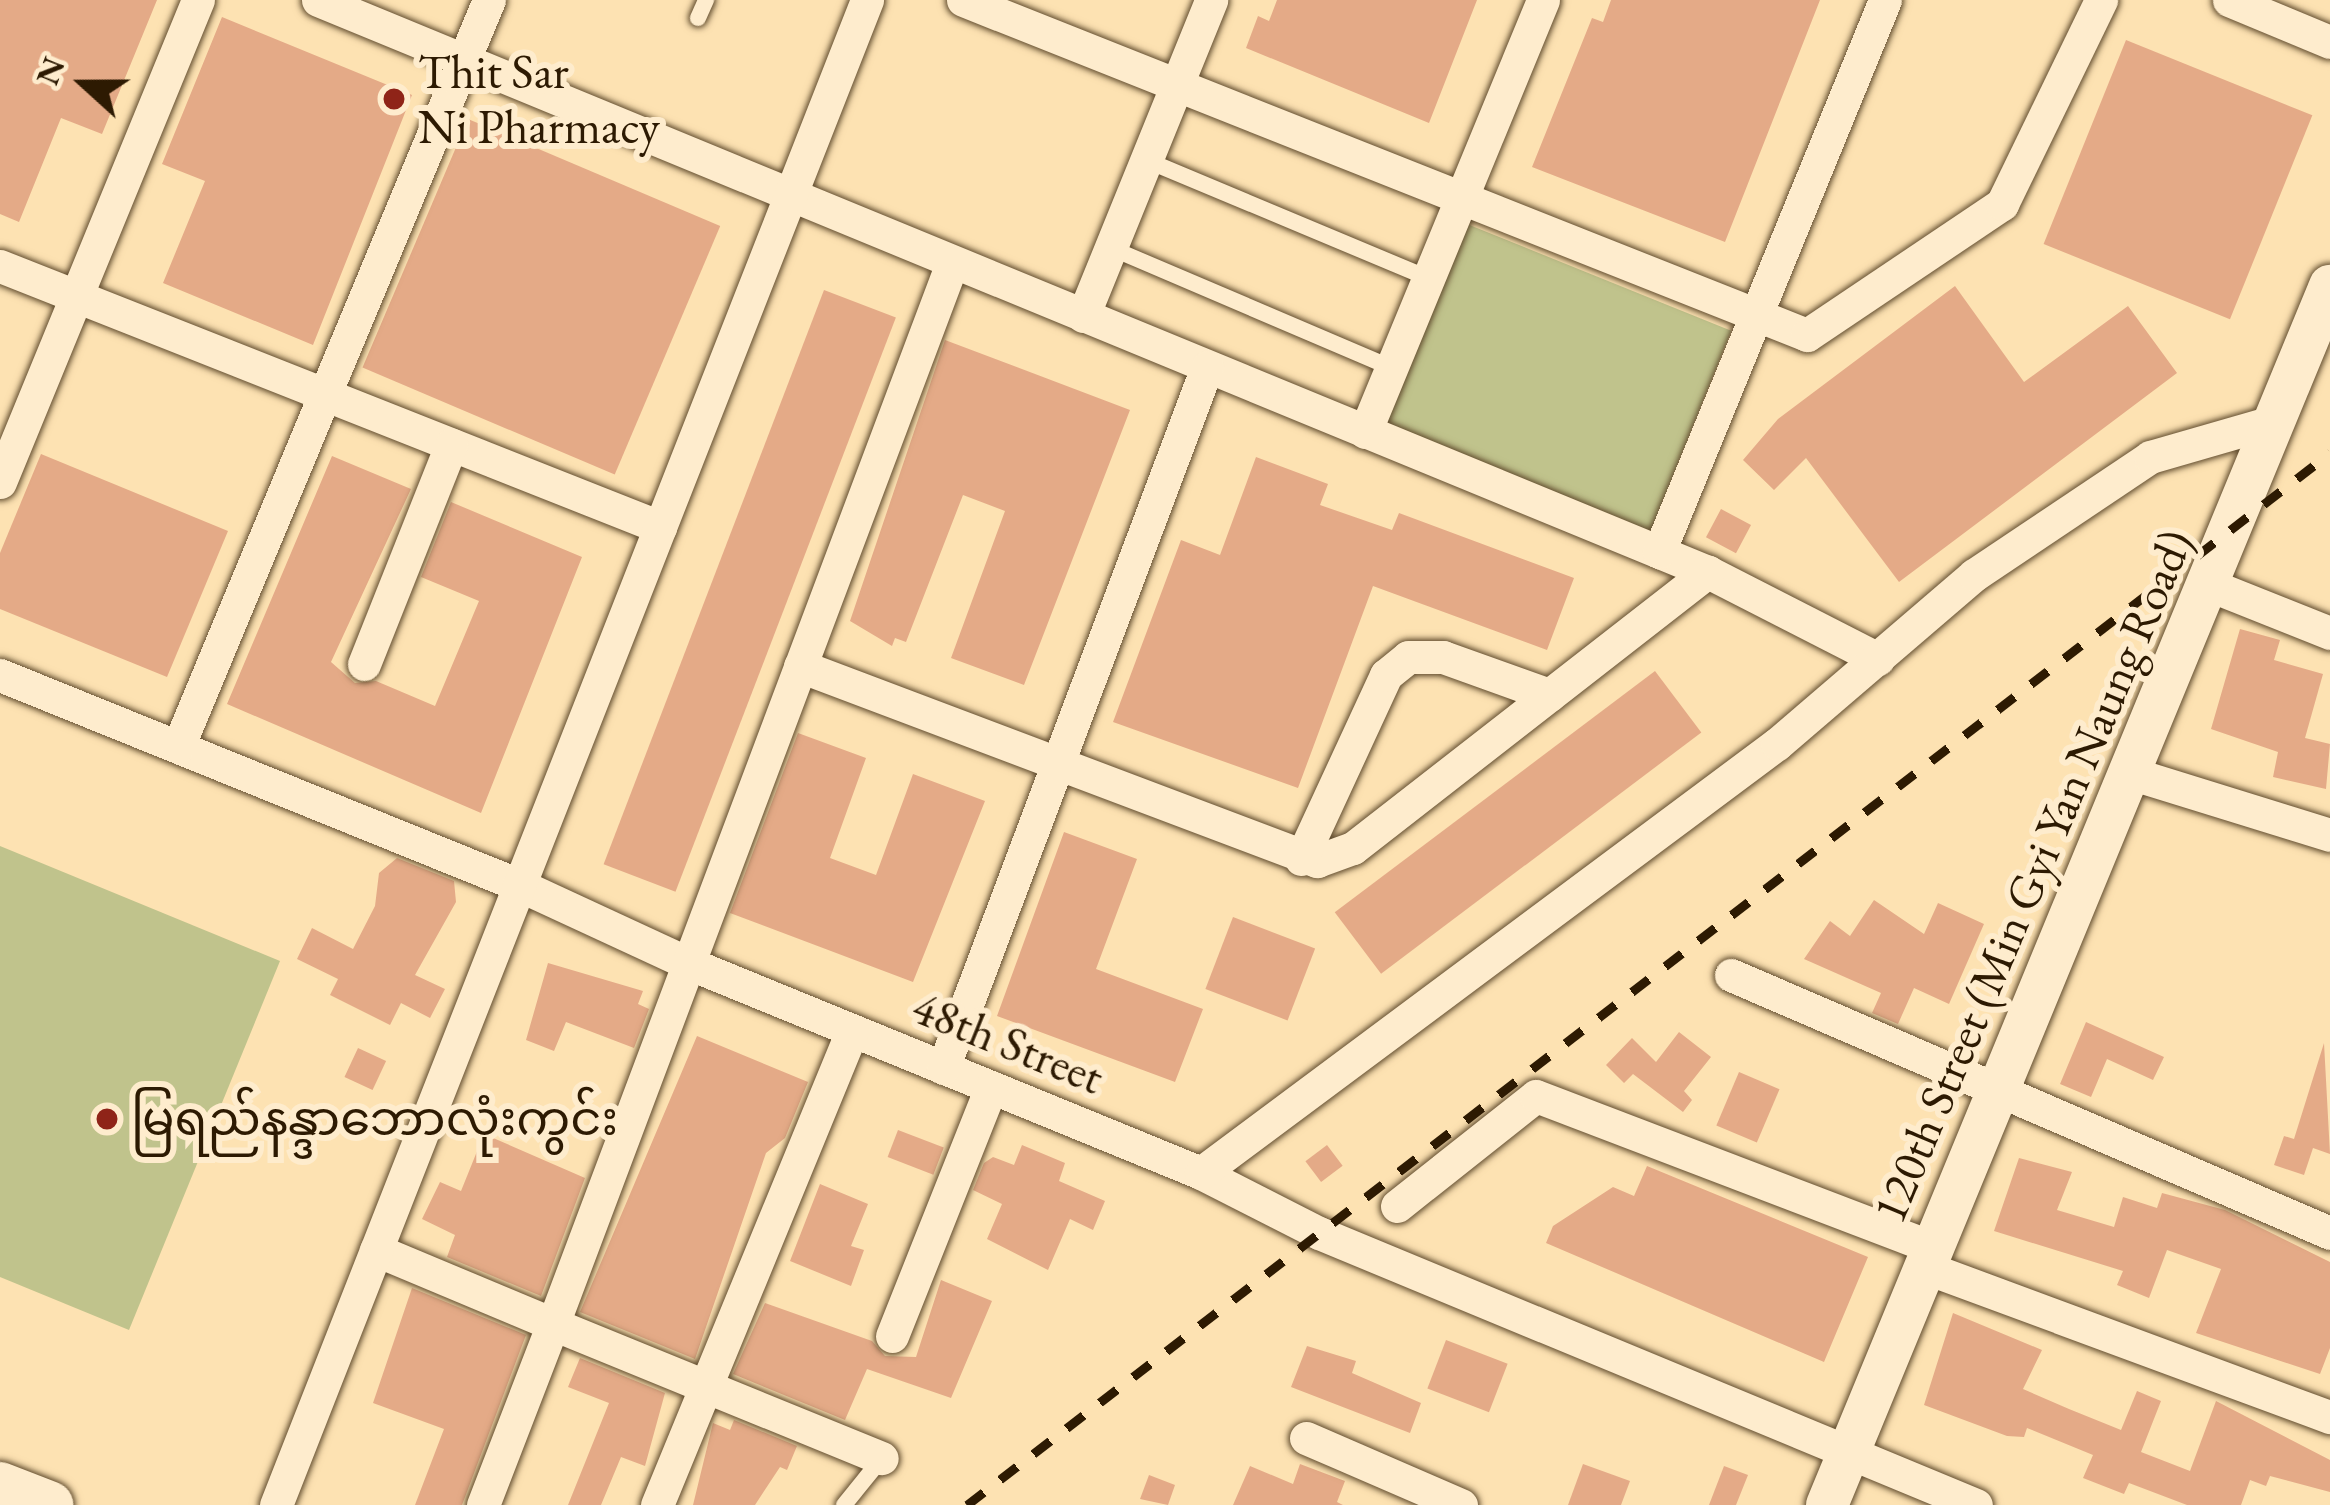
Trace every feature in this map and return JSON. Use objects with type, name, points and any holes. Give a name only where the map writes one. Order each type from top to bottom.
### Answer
[{"type":"street","points":[[0,482],[198,0]]},
{"type":"street","points":[[318,0],[789,199],[1708,572],[1878,659]]},
{"type":"street","points":[[178,747],[489,0]]},
{"type":"street","points":[[276,1505],[867,0]]},
{"type":"street","points":[[963,0],[1786,332],[1827,328],[1993,214],[2101,0]]},
{"type":"street","points":[[1083,316],[1211,0]]},
{"type":"street","points":[[1365,432],[1544,0]]},
{"type":"street","points":[[1658,552],[1885,0]]},
{"type":"street","points":[[2242,2],[2330,42]]},
{"type":"street","points":[[483,1505],[952,263]]},
{"type":"street","points":[[0,266],[660,527]]},
{"type":"street","name":"120th Street (Min Gyi Yan Naung Road)","points":[[1827,1505],[1996,1091],[2212,586],[2271,422],[2330,286]]},
{"type":"street","points":[[943,1068],[1207,367]]},
{"type":"street","points":[[1201,1172],[1731,779],[1974,575],[2150,457],[2271,422]]},
{"type":"street","points":[[364,664],[452,445]]},
{"type":"street","points":[[800,666],[1301,859],[1353,848],[1708,572]]},
{"type":"street","points":[[2212,586],[2319,629]]},
{"type":"street","points":[[1301,859],[1386,675],[1408,657],[1443,657],[1550,695]]},
{"type":"street","name":"48th Street","points":[[0,675],[519,885],[688,963],[1201,1172],[1319,1233],[1976,1505]]},
{"type":"street","points":[[2130,772],[2330,836]]},
{"type":"street","points":[[1731,975],[2330,1232]]},
{"type":"street","points":[[657,1505],[852,1030]]},
{"type":"street","points":[[892,1336],[991,1087]]},
{"type":"street","points":[[1397,1206],[1536,1096],[2330,1417]]},
{"type":"street","points":[[376,1250],[882,1458]]},
{"type":"street","points":[[1306,1438],[1462,1505]]},
{"type":"lane","points":[[698,18],[706,0]]},
{"type":"lane","points":[[1146,160],[1428,278]]},
{"type":"lane","points":[[1111,248],[1392,368]]},
{"type":"lane","points":[[844,1505],[882,1458]]},
{"type":"green space","points":[[1467,224],[1731,331],[1649,535],[1385,428]]},
{"type":"green space","name":"မြရည်နန္ဒာဘောလုံးကွင်း","points":[[0,846],[280,961],[129,1330],[0,1277]]},
{"type":"building","points":[[0,0],[157,0],[102,134],[61,118],[19,222],[0,214]]},
{"type":"building","points":[[1277,0],[1477,0],[1429,123],[1246,48],[1258,16],[1269,21]]},
{"type":"building","points":[[1611,0],[1820,0],[1725,242],[1532,167],[1592,18],[1603,22]]},
{"type":"building","points":[[222,17],[412,95],[313,345],[163,283],[205,181],[162,164]]},
{"type":"building","points":[[2126,40],[2312,115],[2230,319],[2044,244]]},
{"type":"building","points":[[468,119],[720,226],[615,475],[363,368]]},
{"type":"building","points":[[1955,286],[2024,382],[2128,306],[2177,373],[1899,582],[1806,458],[1774,490],[1743,460],[1778,419]]},
{"type":"building","points":[[824,290],[896,318],[675,892],[604,864]]},
{"type":"building","points":[[945,340],[1130,410],[1024,685],[951,658],[1005,511],[963,495],[906,642],[895,638],[892,646],[850,621]]},
{"type":"building","points":[[41,454],[228,531],[167,677],[0,609],[0,553]]},
{"type":"building","points":[[332,456],[411,489],[331,662],[355,683],[376,681],[435,706],[479,601],[421,577],[451,502],[582,557],[481,813],[227,704]]},
{"type":"building","points":[[1256,457],[1328,484],[1320,505],[1392,530],[1399,513],[1574,578],[1547,650],[1373,586],[1298,788],[1113,722],[1181,540],[1220,555]]},
{"type":"building","points":[[1721,509],[1751,525],[1736,553],[1706,537]]},
{"type":"building","points":[[2240,629],[2280,640],[2274,660],[2323,674],[2305,738],[2330,744],[2326,789],[2273,777],[2278,752],[2211,729]]},
{"type":"building","points":[[1655,671],[1701,732],[1381,974],[1335,912]]},
{"type":"building","points":[[798,733],[866,758],[830,858],[876,875],[913,774],[985,801],[913,982],[730,913]]},
{"type":"building","points":[[1064,832],[1137,859],[1096,969],[1203,1009],[1175,1082],[997,1016]]},
{"type":"building","points":[[397,858],[454,881],[456,902],[415,975],[445,989],[430,1018],[401,1003],[390,1025],[330,995],[338,979],[297,959],[312,928],[353,949],[375,906],[379,873]]},
{"type":"building","points":[[1874,900],[1924,934],[1938,903],[1984,924],[1949,1004],[1914,988],[1898,1024],[1872,1013],[1881,993],[1804,959],[1830,921],[1850,936]]},
{"type":"building","points":[[1233,917],[1315,949],[1288,1020],[1205,989]]},
{"type":"building","points":[[548,963],[643,991],[638,1004],[649,1009],[634,1048],[566,1022],[554,1051],[526,1040]]},
{"type":"building","points":[[2086,1022],[2164,1057],[2153,1080],[2107,1059],[2091,1097],[2060,1084]]},
{"type":"building","points":[[1679,1032],[1711,1057],[1684,1091],[1692,1100],[1683,1112],[1633,1074],[1624,1083],[1606,1065],[1632,1038],[1656,1062]]},
{"type":"building","points":[[697,1036],[808,1082],[785,1138],[766,1153],[695,1359],[580,1312]]},
{"type":"building","points":[[2324,1043],[2330,1154],[2313,1148],[2304,1175],[2274,1165],[2284,1136],[2294,1139]]},
{"type":"building","points":[[358,1048],[386,1061],[373,1090],[344,1077]]},
{"type":"building","points":[[1739,1072],[1780,1089],[1757,1143],[1716,1125]]},
{"type":"building","points":[[898,1130],[944,1148],[933,1175],[888,1157]]},
{"type":"building","points":[[484,1134],[585,1178],[541,1296],[447,1257],[455,1235],[422,1219],[440,1182],[461,1191]]},
{"type":"building","points":[[1022,1145],[1065,1163],[1059,1181],[1105,1201],[1093,1230],[1070,1219],[1048,1270],[987,1239],[1002,1204],[973,1190],[984,1163],[993,1157],[1014,1165]]},
{"type":"building","points":[[1327,1145],[1343,1166],[1321,1182],[1305,1161]]},
{"type":"building","points":[[2019,1158],[2072,1172],[2057,1210],[2114,1227],[2123,1197],[2157,1208],[2162,1193],[2225,1210],[2330,1262],[2330,1348],[2320,1374],[2196,1333],[2221,1269],[2167,1250],[2149,1298],[2117,1285],[2123,1271],[1994,1231]]},
{"type":"building","points":[[1647,1166],[1868,1257],[1824,1362],[1546,1243],[1553,1226],[1613,1187],[1634,1196]]},
{"type":"building","points":[[820,1184],[868,1204],[851,1246],[864,1250],[851,1286],[790,1261]]},
{"type":"building","points":[[941,1280],[992,1301],[951,1398],[867,1369],[845,1420],[733,1374],[765,1303],[872,1341],[885,1356],[916,1357]]},
{"type":"building","points":[[412,1288],[526,1335],[462,1505],[415,1505],[444,1429],[373,1403]]},
{"type":"building","points":[[1953,1313],[2042,1350],[2023,1389],[2069,1409],[2121,1430],[2137,1391],[2161,1401],[2141,1452],[2190,1471],[2216,1401],[2330,1460],[2330,1492],[2270,1476],[2266,1486],[2250,1480],[2241,1505],[2187,1505],[2129,1483],[2124,1494],[2083,1478],[2093,1455],[2027,1428],[2024,1437],[2007,1436],[1924,1405]]},
{"type":"building","points":[[1446,1340],[1508,1364],[1489,1412],[1427,1389]]},
{"type":"building","points":[[1307,1346],[1356,1361],[1352,1373],[1421,1403],[1410,1433],[1291,1387]]},
{"type":"building","points":[[580,1358],[665,1393],[645,1466],[621,1457],[601,1505],[568,1505],[609,1403],[568,1387]]},
{"type":"building","points":[[734,1420],[797,1446],[787,1470],[780,1467],[755,1505],[693,1505],[713,1423],[730,1430]]},
{"type":"building","points":[[1300,1464],[1345,1481],[1337,1502],[1343,1505],[1233,1505],[1250,1466],[1293,1484]]},
{"type":"building","points":[[1583,1464],[1630,1481],[1621,1505],[1568,1505]]},
{"type":"building","points":[[1724,1466],[1748,1475],[1736,1505],[1709,1505]]},
{"type":"building","points":[[1149,1475],[1175,1485],[1168,1505],[1140,1499]]},
{"type":"railway","points":[[967,1505],[2330,453]]},
{"type":"place","name":"Thit Sar Ni Pharmacy","points":[[394,99]]},
{"type":"place","name":"မြရည်နန္ဒာဘောလုံးကွင်း","points":[[107,1119]]}]
